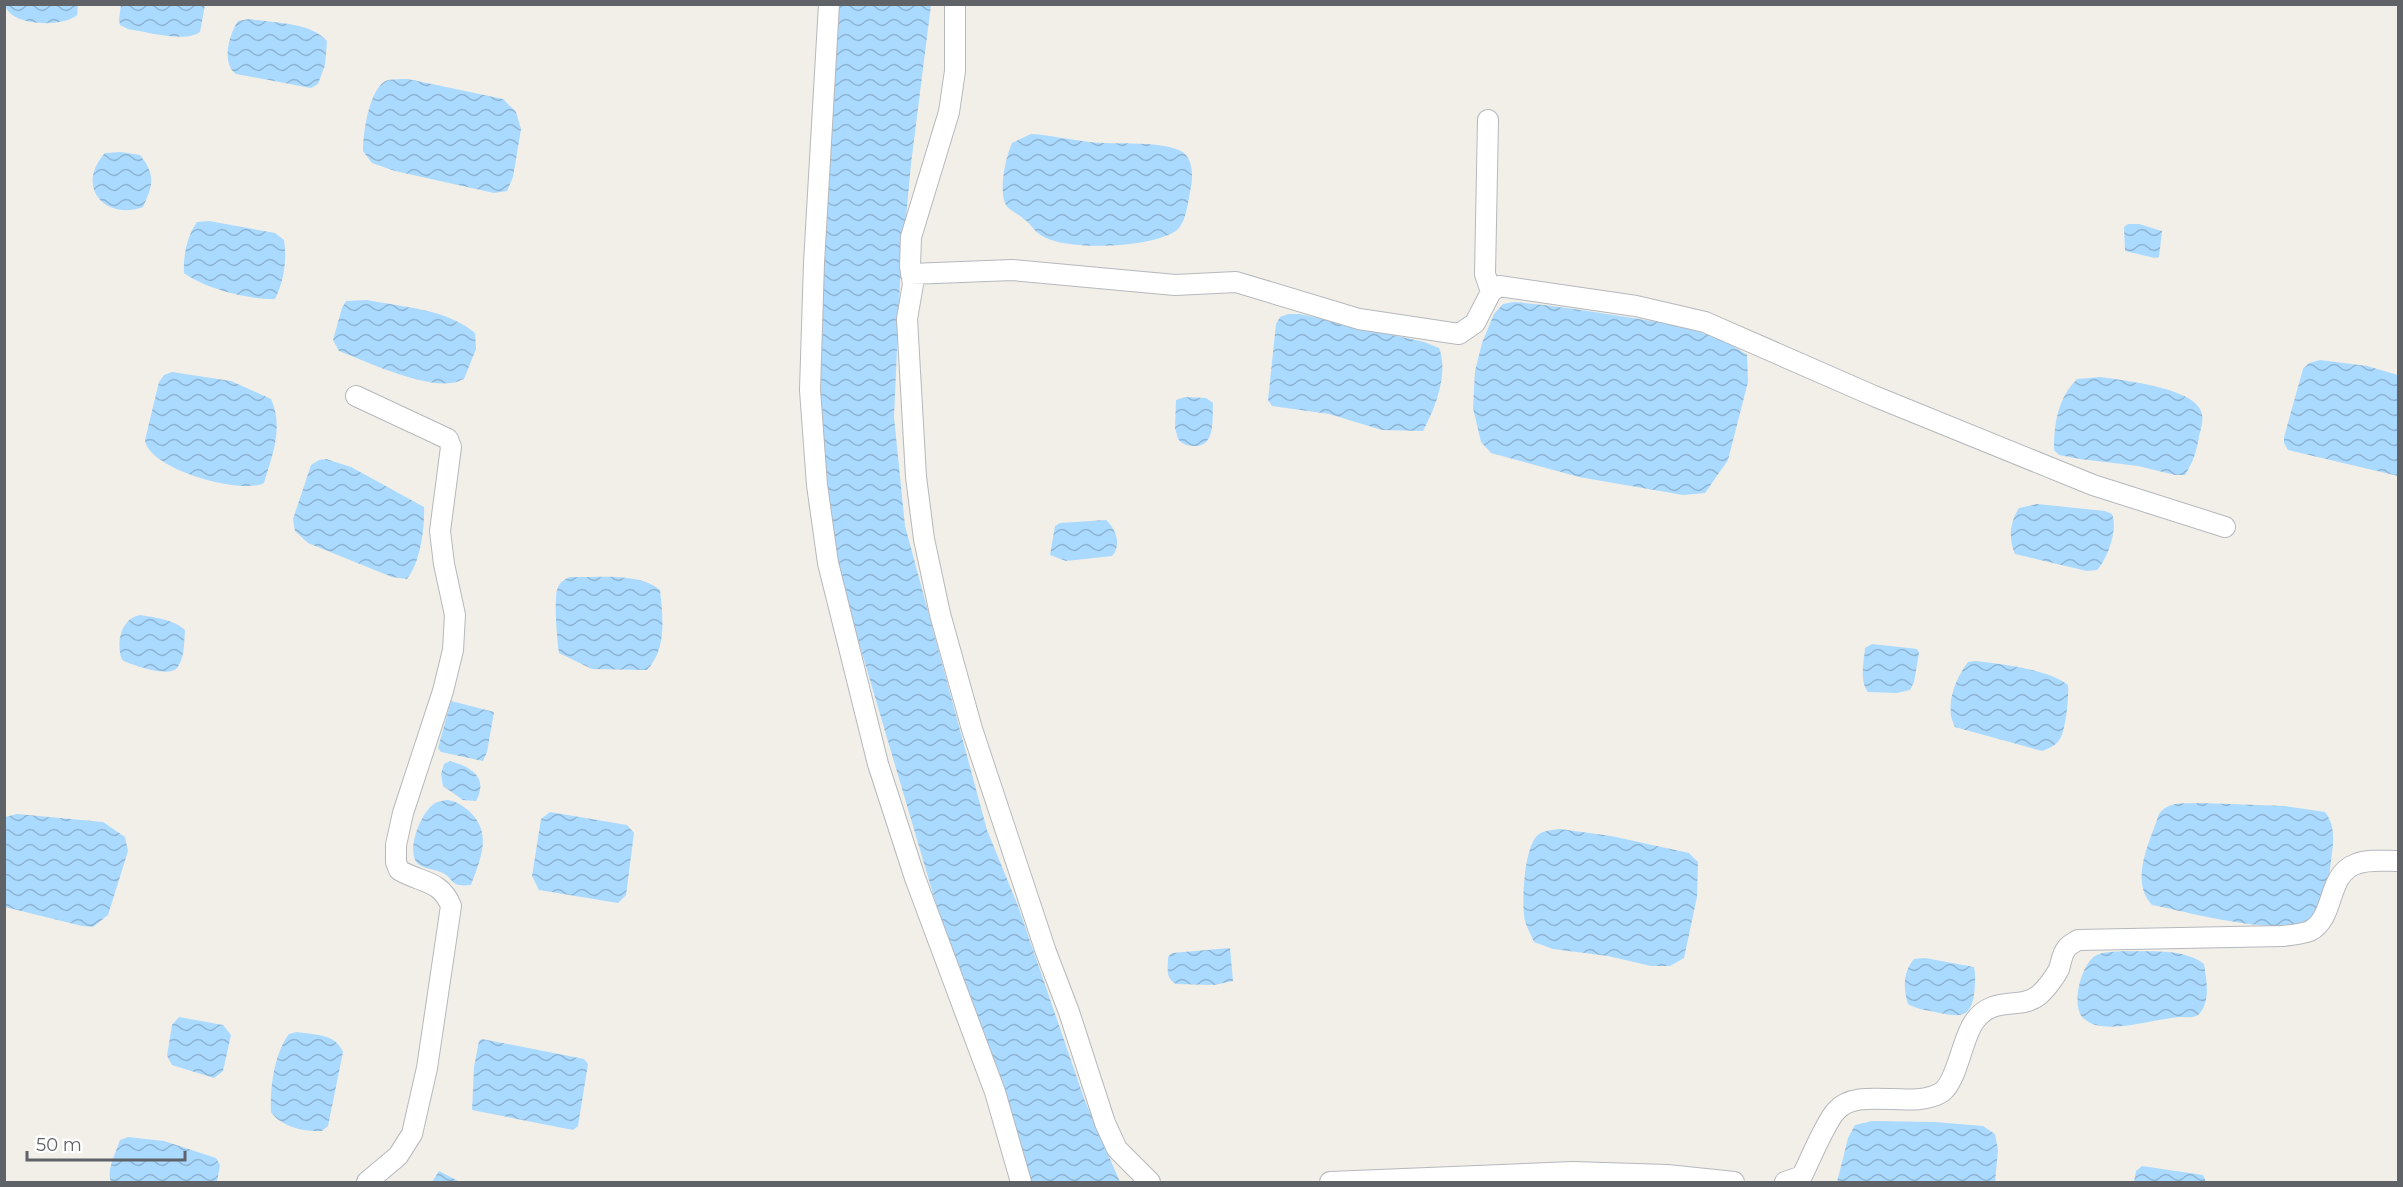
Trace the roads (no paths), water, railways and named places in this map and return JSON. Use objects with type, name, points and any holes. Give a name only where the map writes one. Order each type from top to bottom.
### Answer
[{"type":"street","points":[[829,4],[814,263],[810,390],[817,485],[828,563],[878,765],[915,878],[995,1092],[1021,1182]]},
{"type":"street","points":[[955,4],[955,71],[949,112],[911,237],[913,284],[907,319],[916,477],[924,539],[940,614],[979,750],[1046,952],[1070,1012],[1105,1123],[1117,1149],[1150,1182]]},
{"type":"street","points":[[1488,120],[1485,274],[1491,292]]},
{"type":"street","points":[[911,274],[1012,270],[1175,285],[1236,282],[1359,319],[1459,334],[1475,323],[1491,292],[1499,286],[1636,306],[1705,322],[1874,396],[2093,485],[2225,527]]},
{"type":"street","points":[[356,396],[448,439],[451,447],[440,531],[444,564],[455,615],[453,650],[443,691],[403,813],[396,845],[396,862],[399,870],[413,879],[440,887],[447,893],[451,906],[429,1057],[412,1134],[398,1156],[367,1182]]},
{"type":"street","points":[[1785,1182],[1802,1176],[1836,1111],[1852,1099],[1903,1100],[1942,1091],[1952,1077],[1963,1042],[1975,1020],[1992,1005],[2020,1002],[2038,996],[2057,972],[2067,947],[2078,940],[2282,936],[2310,931],[2321,921],[2336,882],[2345,869],[2358,863],[2398,861]]},
{"type":"street","points":[[1330,1182],[1573,1172],[1667,1175],[1734,1182]]},
{"type":"water","points":[[5,5],[78,5],[77,15],[70,19],[37,23],[16,17]]},
{"type":"water","points":[[121,5],[205,5],[200,32],[185,37],[128,29],[120,25]]},
{"type":"water","points":[[835,5],[931,5],[911,164],[900,282],[894,417],[905,526],[987,830],[1018,906],[1085,1101],[1120,1182],[1018,1182],[826,531],[812,315]]},
{"type":"water","points":[[249,19],[302,27],[320,35],[327,41],[325,65],[318,84],[311,88],[236,74],[229,63],[229,41],[238,21]]},
{"type":"water","points":[[408,79],[503,99],[516,112],[521,129],[513,177],[507,191],[494,193],[395,171],[372,163],[363,151],[368,111],[376,91],[388,80]]},
{"type":"water","points":[[1031,134],[1090,142],[1166,146],[1184,153],[1191,164],[1192,178],[1183,221],[1177,230],[1166,236],[1150,241],[1111,246],[1072,244],[1041,235],[1027,221],[1007,207],[1003,191],[1005,165],[1012,143]]},
{"type":"water","points":[[121,152],[140,155],[149,168],[151,186],[143,207],[129,210],[116,209],[106,205],[98,198],[94,188],[93,177],[96,165],[105,153]]},
{"type":"water","points":[[209,221],[275,233],[284,240],[284,270],[275,299],[227,292],[203,284],[184,273],[185,253],[191,233],[197,222]]},
{"type":"water","points":[[2128,224],[2139,224],[2162,231],[2159,257],[2125,251],[2124,227]]},
{"type":"water","points":[[367,300],[438,314],[464,325],[475,333],[476,349],[464,379],[455,383],[439,383],[410,378],[339,351],[333,340],[342,308],[346,301]]},
{"type":"water","points":[[1514,302],[1594,312],[1686,328],[1718,338],[1747,355],[1748,382],[1728,460],[1705,493],[1683,495],[1579,477],[1491,453],[1481,442],[1473,408],[1475,371],[1482,343],[1494,314],[1503,304]]},
{"type":"water","points":[[1300,314],[1424,342],[1439,348],[1442,368],[1439,391],[1423,431],[1382,430],[1329,414],[1272,406],[1268,400],[1276,324],[1280,317]]},
{"type":"water","points":[[2320,360],[2367,366],[2398,375],[2398,476],[2288,450],[2284,437],[2303,369],[2309,363]]},
{"type":"water","points":[[172,372],[231,381],[271,399],[277,420],[277,431],[264,483],[252,486],[236,485],[197,477],[178,470],[150,451],[145,440],[159,382],[164,375]]},
{"type":"water","points":[[2101,377],[2170,390],[2193,401],[2200,409],[2202,419],[2197,447],[2185,475],[2059,455],[2054,450],[2056,421],[2065,394],[2077,379]]},
{"type":"water","points":[[1185,397],[1206,398],[1213,403],[1210,436],[1207,441],[1196,446],[1182,443],[1178,439],[1175,428],[1176,400]]},
{"type":"water","points":[[326,459],[351,467],[424,507],[421,545],[412,572],[407,579],[392,577],[308,543],[295,531],[293,519],[311,465]]},
{"type":"water","points":[[2037,504],[2105,511],[2112,514],[2114,527],[2111,543],[2097,570],[2087,571],[2015,554],[2011,536],[2016,513],[2019,508]]},
{"type":"water","points":[[1106,520],[1113,528],[1117,542],[1112,556],[1066,561],[1050,555],[1055,526],[1060,523]]},
{"type":"water","points":[[570,577],[629,578],[651,584],[660,590],[661,643],[647,670],[592,669],[559,653],[556,596],[560,583]]},
{"type":"water","points":[[140,615],[170,621],[185,630],[183,655],[177,668],[166,672],[158,671],[122,660],[119,647],[121,633],[128,621]]},
{"type":"water","points":[[1872,644],[1917,649],[1919,653],[1914,682],[1910,690],[1897,693],[1868,692],[1863,677],[1863,665],[1865,648]]},
{"type":"water","points":[[1976,661],[2037,671],[2068,685],[2066,719],[2063,732],[2057,742],[2042,751],[1955,727],[1951,711],[1952,693],[1968,662]]},
{"type":"water","points":[[451,701],[494,712],[487,752],[483,761],[441,752],[438,748]]},
{"type":"water","points":[[450,761],[465,766],[476,774],[480,785],[476,801],[463,800],[443,786],[441,774],[444,764]]},
{"type":"water","points":[[447,800],[458,803],[476,818],[483,836],[481,855],[471,885],[456,884],[443,873],[420,865],[414,857],[416,832],[424,815],[435,803]]},
{"type":"water","points":[[2201,803],[2285,806],[2325,812],[2333,832],[2330,869],[2322,903],[2310,919],[2297,924],[2257,925],[2152,905],[2145,895],[2142,873],[2147,849],[2159,814],[2172,805]]},
{"type":"water","points":[[550,812],[627,825],[634,833],[626,895],[618,903],[539,890],[532,876],[541,819]]},
{"type":"water","points":[[17,814],[103,822],[125,837],[128,851],[108,915],[93,927],[5,907],[5,817]]},
{"type":"water","points":[[1560,829],[1611,836],[1689,853],[1698,862],[1697,897],[1684,958],[1670,966],[1651,966],[1608,956],[1553,949],[1534,942],[1524,913],[1524,889],[1529,851],[1538,835]]},
{"type":"water","points":[[1230,948],[1233,981],[1214,985],[1176,984],[1170,979],[1168,957],[1172,953]]},
{"type":"water","points":[[2126,951],[2177,953],[2187,955],[2204,964],[2207,995],[2200,1013],[2193,1017],[2169,1018],[2115,1027],[2095,1025],[2084,1019],[2080,1013],[2078,996],[2085,968],[2098,954]]},
{"type":"water","points":[[1925,958],[1974,967],[1974,995],[1965,1013],[1949,1015],[1908,1004],[1905,986],[1908,969],[1914,959]]},
{"type":"water","points":[[179,1017],[223,1025],[231,1035],[223,1071],[214,1078],[172,1065],[167,1056],[172,1025]]},
{"type":"water","points":[[297,1032],[329,1038],[335,1041],[343,1052],[328,1126],[322,1131],[294,1128],[275,1117],[271,1112],[271,1092],[276,1061],[289,1034]]},
{"type":"water","points":[[482,1039],[584,1059],[588,1064],[578,1126],[573,1130],[472,1110],[474,1067],[479,1041]]},
{"type":"water","points":[[1872,1121],[1935,1122],[1983,1126],[1995,1134],[1998,1150],[1995,1182],[1837,1182],[1848,1138],[1855,1125]]},
{"type":"water","points":[[128,1137],[164,1141],[216,1158],[220,1165],[217,1182],[111,1182],[111,1167],[120,1140]]},
{"type":"water","points":[[2142,1166],[2203,1175],[2206,1182],[2134,1182],[2136,1171]]},
{"type":"water","points":[[439,1171],[460,1182],[432,1182]]}]
